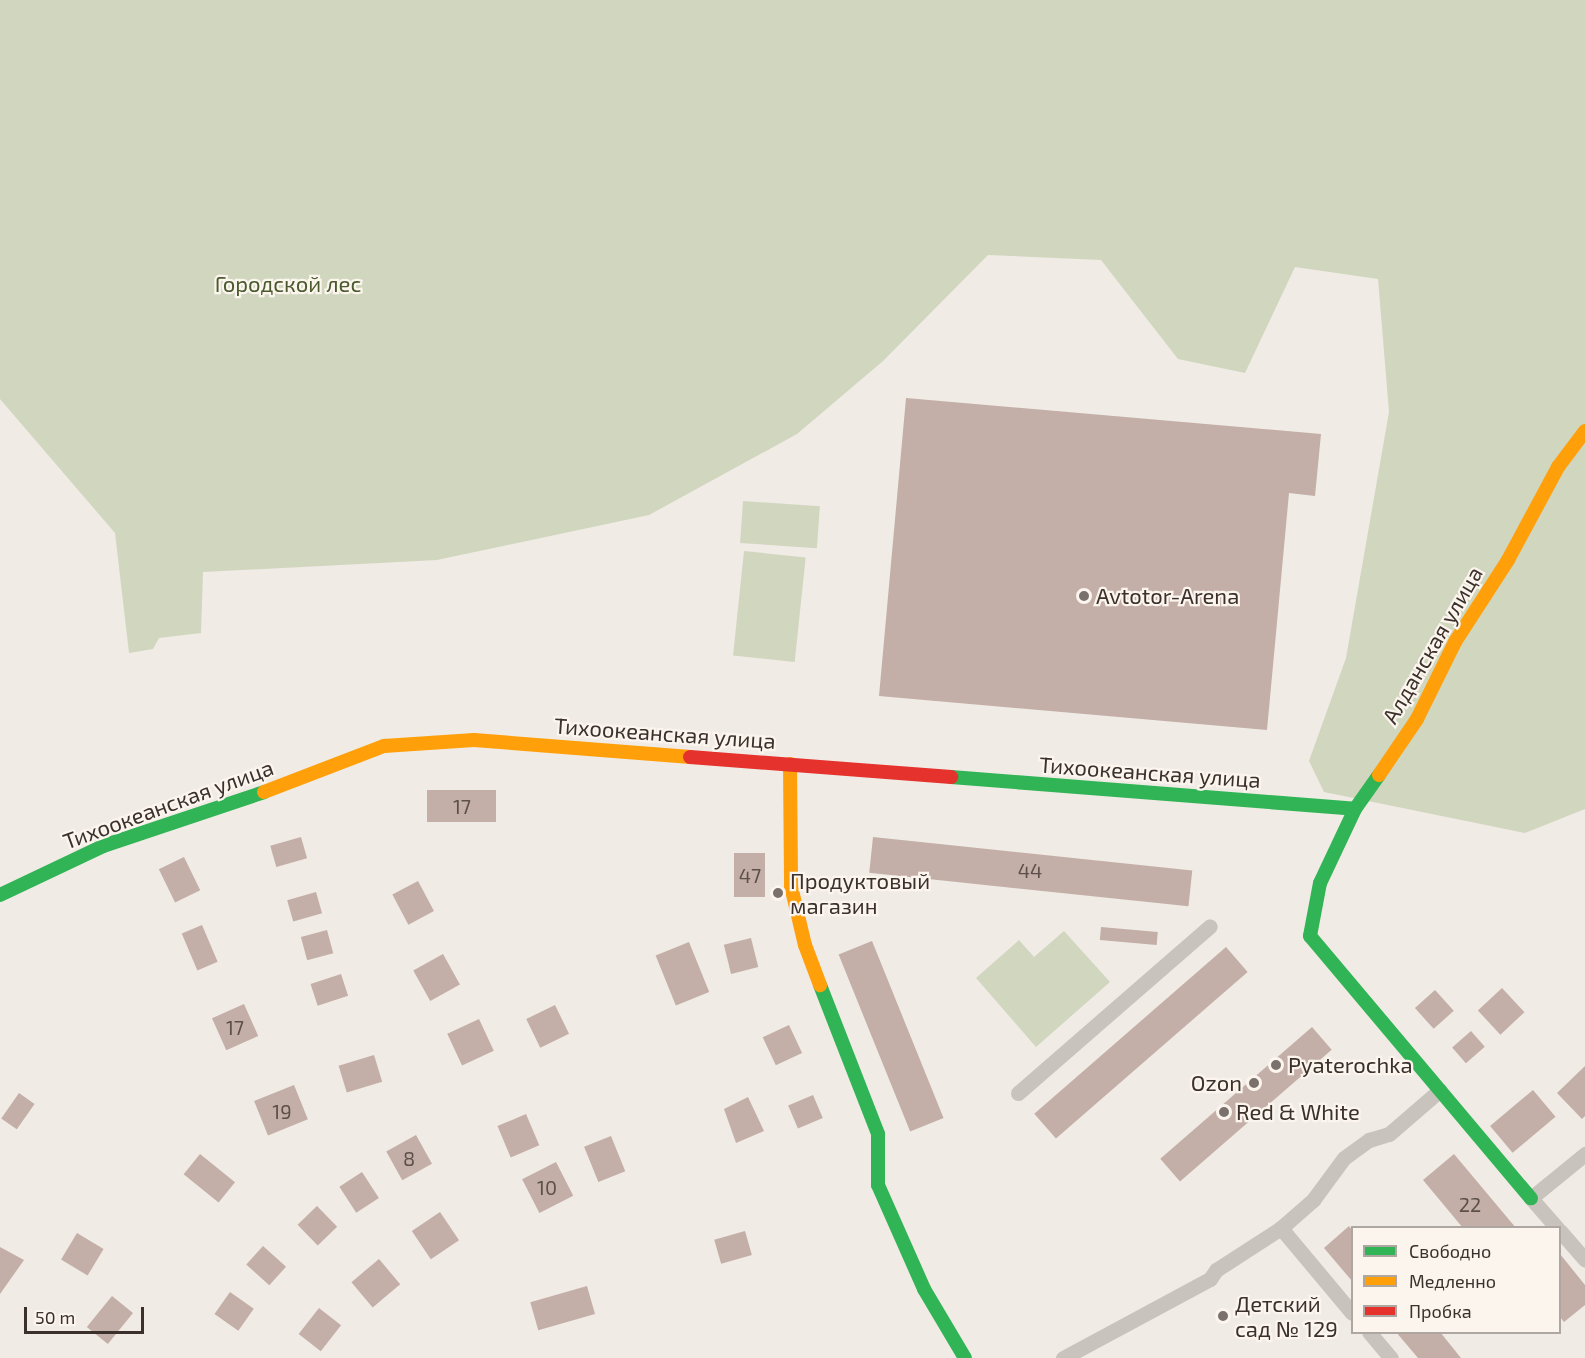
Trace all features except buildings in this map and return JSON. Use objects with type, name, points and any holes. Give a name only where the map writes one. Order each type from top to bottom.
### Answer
[{"type":"street","name":"Алданская улица","points":[[1440,1090],[1310,936],[1320,883],[1355,808],[1418,720],[1455,642],[1508,560],[1558,467],[1585,431]]},
{"type":"street","name":"Тихоокеанская улица","points":[[0,895],[103,846],[270,790],[384,746],[474,740],[1355,808]]},
{"type":"street","points":[[790,764],[791,886],[805,945],[878,1134],[878,1185],[924,1289],[965,1358]]},
{"type":"street","points":[[1018,1093],[1210,926]]},
{"type":"street","points":[[1063,1358],[1210,1279],[1216,1270],[1281,1228],[1313,1200],[1344,1158],[1369,1140],[1389,1134],[1440,1090],[1555,1226]]},
{"type":"street","points":[[1531,1198],[1585,1154]]},
{"type":"street","points":[[1281,1228],[1351,1311]]},
{"type":"street","points":[[1561,1232],[1585,1260]]},
{"type":"street","points":[[1371,1334],[1391,1358]]},
{"type":"green space","name":"Городской лес","points":[[0,0],[1585,0],[1585,809],[1525,833],[1324,792],[1309,761],[1346,658],[1389,412],[1378,279],[1295,267],[1245,373],[1178,359],[1101,260],[988,255],[883,361],[797,434],[649,515],[437,560],[203,572],[201,633],[159,638],[153,649],[129,653],[115,533],[0,399]]},
{"type":"green space","points":[[743,501],[820,506],[817,548],[740,543]]},
{"type":"green space","points":[[744,551],[806,557],[795,662],[733,655]]},
{"type":"green space","points":[[1064,931],[1110,982],[1036,1047],[976,978],[1019,940],[1034,957]]},
{"type":"traffic: fast","points":[[1379,775],[1355,809],[1320,883],[1310,936],[1531,1198]]},
{"type":"traffic: fast","points":[[951,777],[1355,809]]},
{"type":"traffic: fast","points":[[0,895],[103,846],[264,792]]},
{"type":"traffic: fast","points":[[820,985],[878,1134],[878,1185],[924,1289],[965,1358]]},
{"type":"traffic: slow","points":[[1379,775],[1417,719],[1455,642],[1508,560],[1558,467],[1585,431]]},
{"type":"traffic: slow","points":[[264,792],[384,746],[474,740],[690,757]]},
{"type":"traffic: slow","points":[[790,764],[791,886],[805,945],[820,985]]},
{"type":"traffic: jam","points":[[690,757],[951,777]]},
{"type":"place","name":"Avtotor-Arena","points":[[1084,596]]},
{"type":"place","name":"Продуктовый магазин","points":[[778,893]]},
{"type":"place","name":"Pyaterochka","points":[[1276,1065]]},
{"type":"place","name":"Ozon","points":[[1254,1083]]},
{"type":"place","name":"Red & White","points":[[1224,1112]]},
{"type":"place","name":"Детский сад № 129","points":[[1223,1316]]}]
